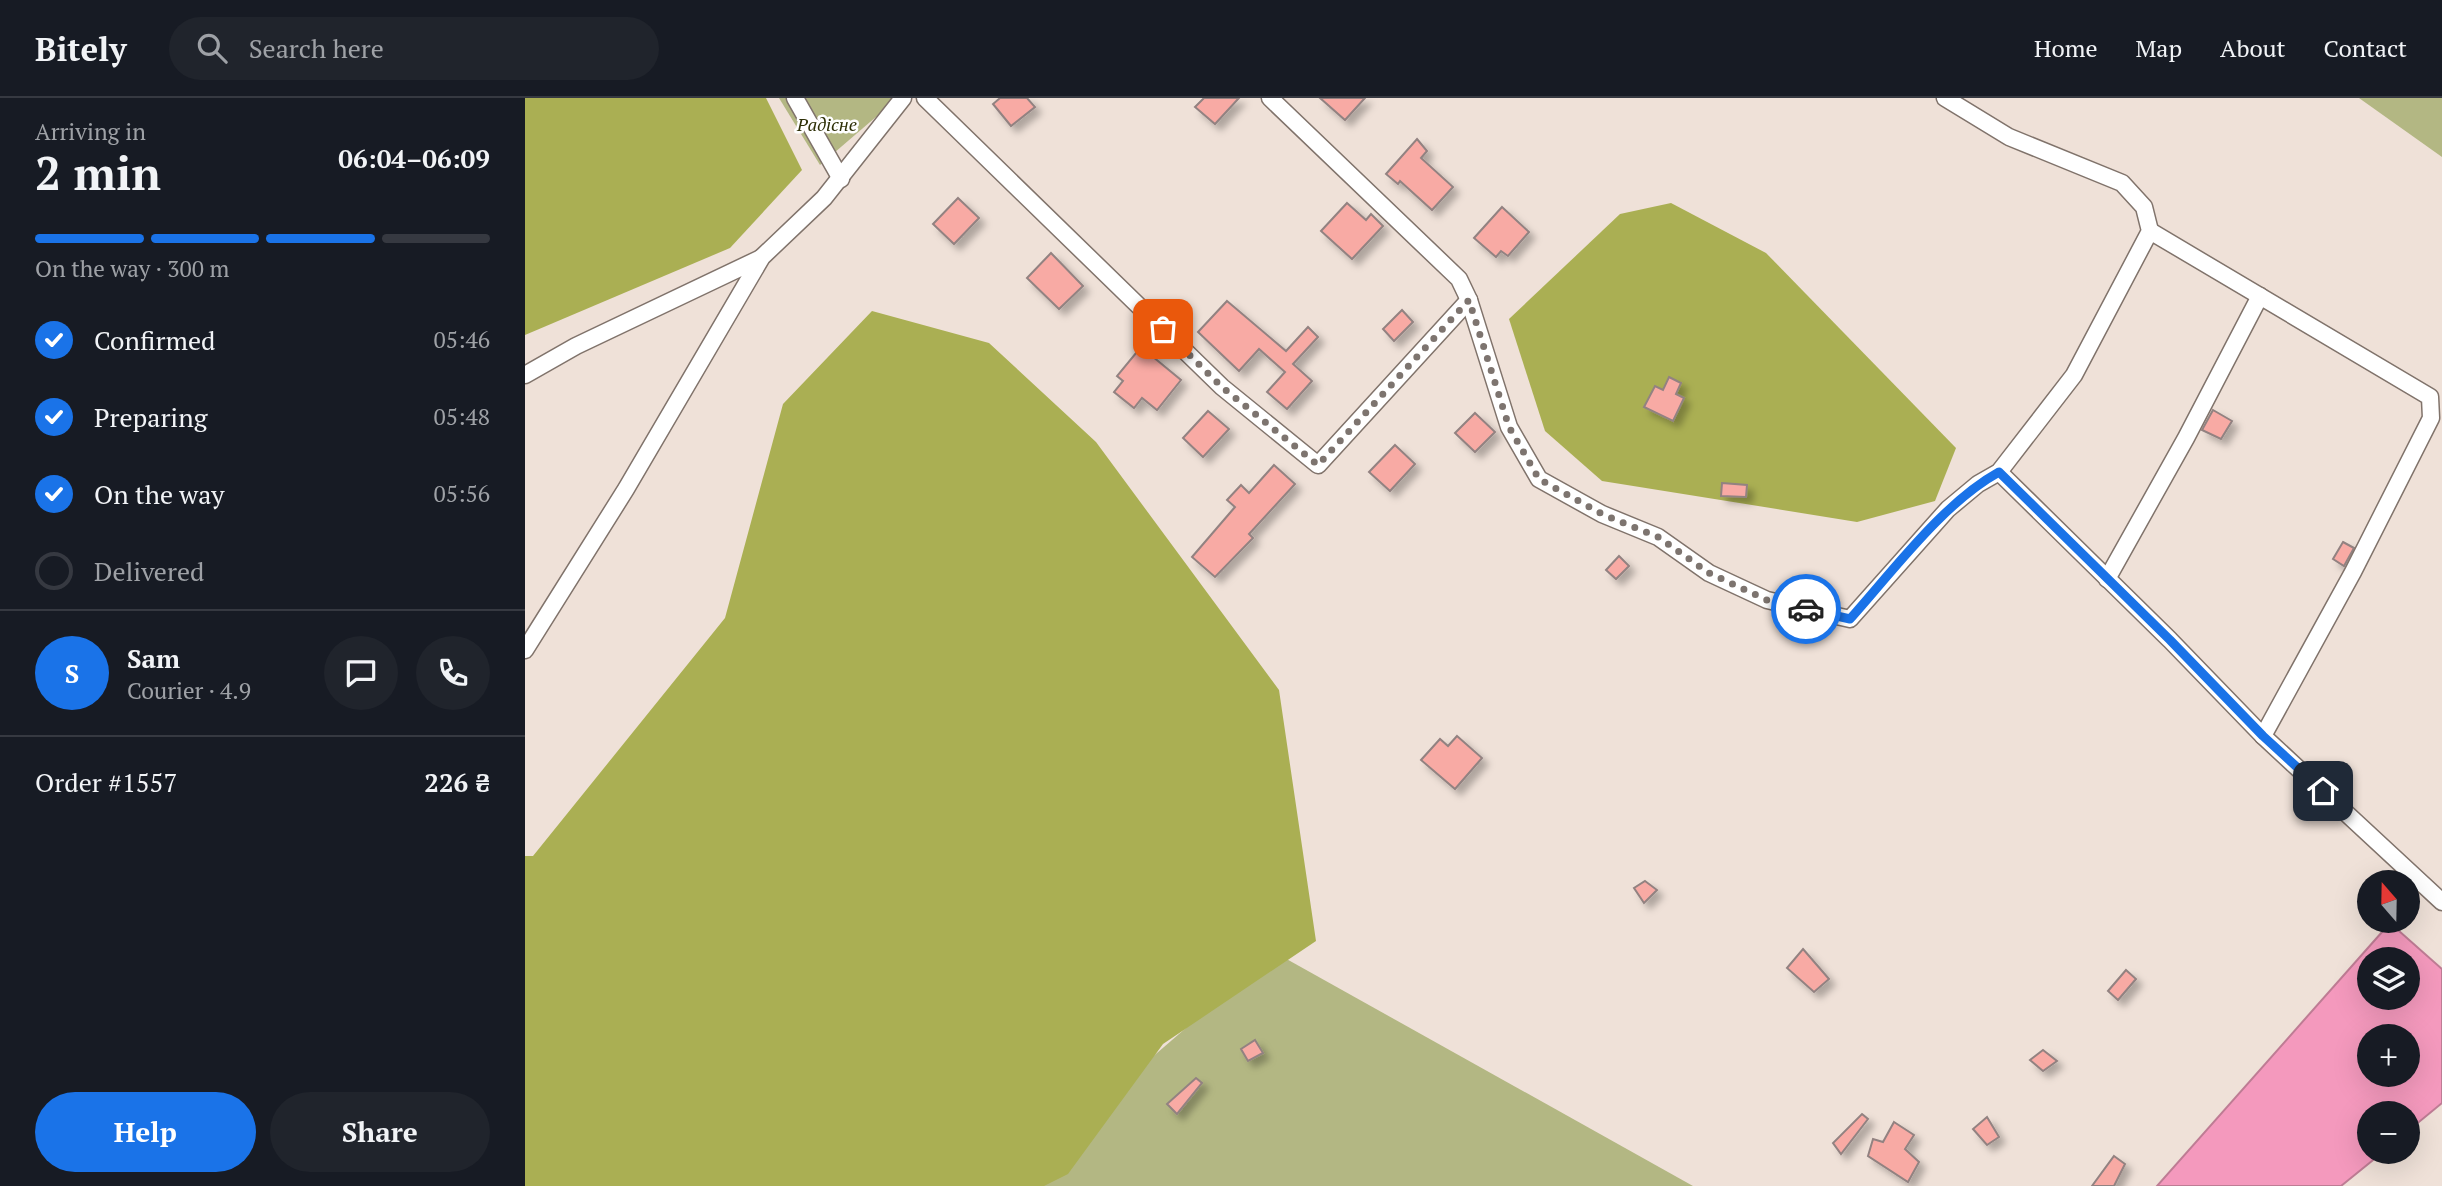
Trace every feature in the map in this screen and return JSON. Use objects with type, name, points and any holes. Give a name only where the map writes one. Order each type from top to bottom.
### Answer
[{"type":"street","points":[[795,98],[841,179]]},
{"type":"street","points":[[525,650],[626,489],[762,257],[841,179],[903,98]]},
{"type":"street","points":[[925,98],[1222,387],[1318,465],[1469,300]]},
{"type":"street","points":[[1270,98],[1459,279],[1469,300],[1509,427],[1539,479],[1602,514],[1658,537],[1709,573],[1767,600],[1850,619],[1948,509],[1978,484],[1999,472],[2074,375],[2150,230],[2144,207],[2122,183],[2008,137],[1945,98]]},
{"type":"street","points":[[2150,230],[2430,397],[2431,418],[2353,572],[2263,736]]},
{"type":"street","points":[[525,375],[576,346],[762,257]]},
{"type":"street","points":[[2107,579],[2186,438],[2260,296]]},
{"type":"street","points":[[1999,472],[2170,640],[2263,736],[2442,902]]},
{"type":"green space","points":[[525,98],[766,98],[802,170],[730,248],[525,335]]},
{"type":"green space","name":"Радісне","points":[[779,98],[898,98],[820,165]]},
{"type":"green space","points":[[2359,98],[2442,98],[2442,157],[2366,103]]},
{"type":"green space","points":[[1671,203],[1766,253],[1956,448],[1935,501],[1857,522],[1602,481],[1545,431],[1509,319],[1620,214]]},
{"type":"green space","points":[[872,311],[989,343],[1096,442],[1279,690],[1316,941],[1163,1044],[1068,1174],[1044,1186],[525,1186],[525,856],[533,856],[725,618],[783,404]]},
{"type":"green space","points":[[1274,952],[1693,1186],[1003,1186]]},
{"type":"shaded area","points":[[2381,933],[2401,933],[2417,947],[2369,947]]},
{"type":"shaded area","points":[[2420,950],[2442,969],[2442,1103],[2420,1121],[2420,1101],[2357,1101],[2357,1164],[2368,1164],[2341,1186],[2157,1186],[2357,960],[2357,1010],[2420,1010]]},
{"type":"building","points":[[1000,98],[1027,98],[1035,107],[1011,126],[993,104]]},
{"type":"building","points":[[1204,98],[1239,98],[1215,124],[1195,107]]},
{"type":"building","points":[[1320,98],[1365,98],[1345,120]]},
{"type":"building","points":[[1417,139],[1427,151],[1421,158],[1453,187],[1432,210],[1400,181],[1398,184],[1386,174]]},
{"type":"building","points":[[958,198],[979,218],[954,244],[933,224]]},
{"type":"building","points":[[1347,203],[1366,220],[1371,214],[1383,226],[1352,259],[1321,231]]},
{"type":"building","points":[[1502,207],[1529,232],[1508,256],[1501,251],[1496,257],[1474,238]]},
{"type":"building","points":[[1051,253],[1083,286],[1059,309],[1027,278]]},
{"type":"building","points":[[1227,301],[1286,351],[1308,327],[1318,337],[1293,364],[1312,381],[1287,409],[1267,392],[1285,372],[1259,349],[1239,371],[1198,332]]},
{"type":"building","points":[[1402,310],[1413,322],[1394,341],[1383,329]]},
{"type":"building","points":[[1141,347],[1181,380],[1157,410],[1142,398],[1134,408],[1114,392],[1123,381],[1117,376]]},
{"type":"building","points":[[1669,377],[1681,383],[1676,394],[1684,398],[1673,421],[1644,407],[1655,386],[1663,390]]},
{"type":"building","points":[[2213,410],[2232,421],[2221,439],[2202,430]]},
{"type":"building","points":[[1208,411],[1229,429],[1203,457],[1183,438]]},
{"type":"building","points":[[1475,413],[1495,432],[1475,452],[1455,433]]},
{"type":"building","points":[[1395,445],[1415,464],[1390,491],[1369,472]]},
{"type":"building","points":[[1274,465],[1295,484],[1249,534],[1253,538],[1215,577],[1192,557],[1235,507],[1227,500],[1241,485],[1249,493]]},
{"type":"building","points":[[1722,483],[1747,485],[1746,497],[1721,496]]},
{"type":"building","points":[[2343,542],[2354,548],[2344,566],[2333,559]]},
{"type":"building","points":[[1619,556],[1629,566],[1616,579],[1606,570]]},
{"type":"building","points":[[1457,736],[1482,758],[1455,789],[1421,760],[1440,739],[1448,746]]},
{"type":"building","points":[[1645,881],[1657,890],[1644,903],[1634,888]]},
{"type":"building","points":[[1803,949],[1829,979],[1814,992],[1787,968]]},
{"type":"building","points":[[2126,970],[2136,979],[2118,1000],[2108,991]]},
{"type":"building","points":[[1255,1040],[1263,1053],[1248,1061],[1241,1049]]},
{"type":"building","points":[[2043,1050],[2057,1061],[2043,1071],[2030,1060]]},
{"type":"building","points":[[1196,1078],[1202,1083],[1177,1114],[1167,1104]]},
{"type":"building","points":[[1862,1114],[1868,1119],[1841,1154],[1833,1143]]},
{"type":"building","points":[[1987,1117],[1999,1137],[1987,1145],[1973,1129]]},
{"type":"building","points":[[1894,1122],[1914,1135],[1905,1149],[1919,1162],[1908,1182],[1868,1156],[1873,1139],[1883,1142]]},
{"type":"building","points":[[2114,1156],[2125,1164],[2114,1186],[2092,1186]]},
{"type":"way so far","points":[[1163,329],[1222,387],[1318,465],[1469,300],[1509,427],[1539,479],[1602,514],[1658,537],[1709,573],[1767,600],[1806,609]]},
{"type":"route","points":[[1806,609],[1850,619],[1948,509],[1978,484],[1999,472],[2170,640],[2263,736],[2323,791]]}]
